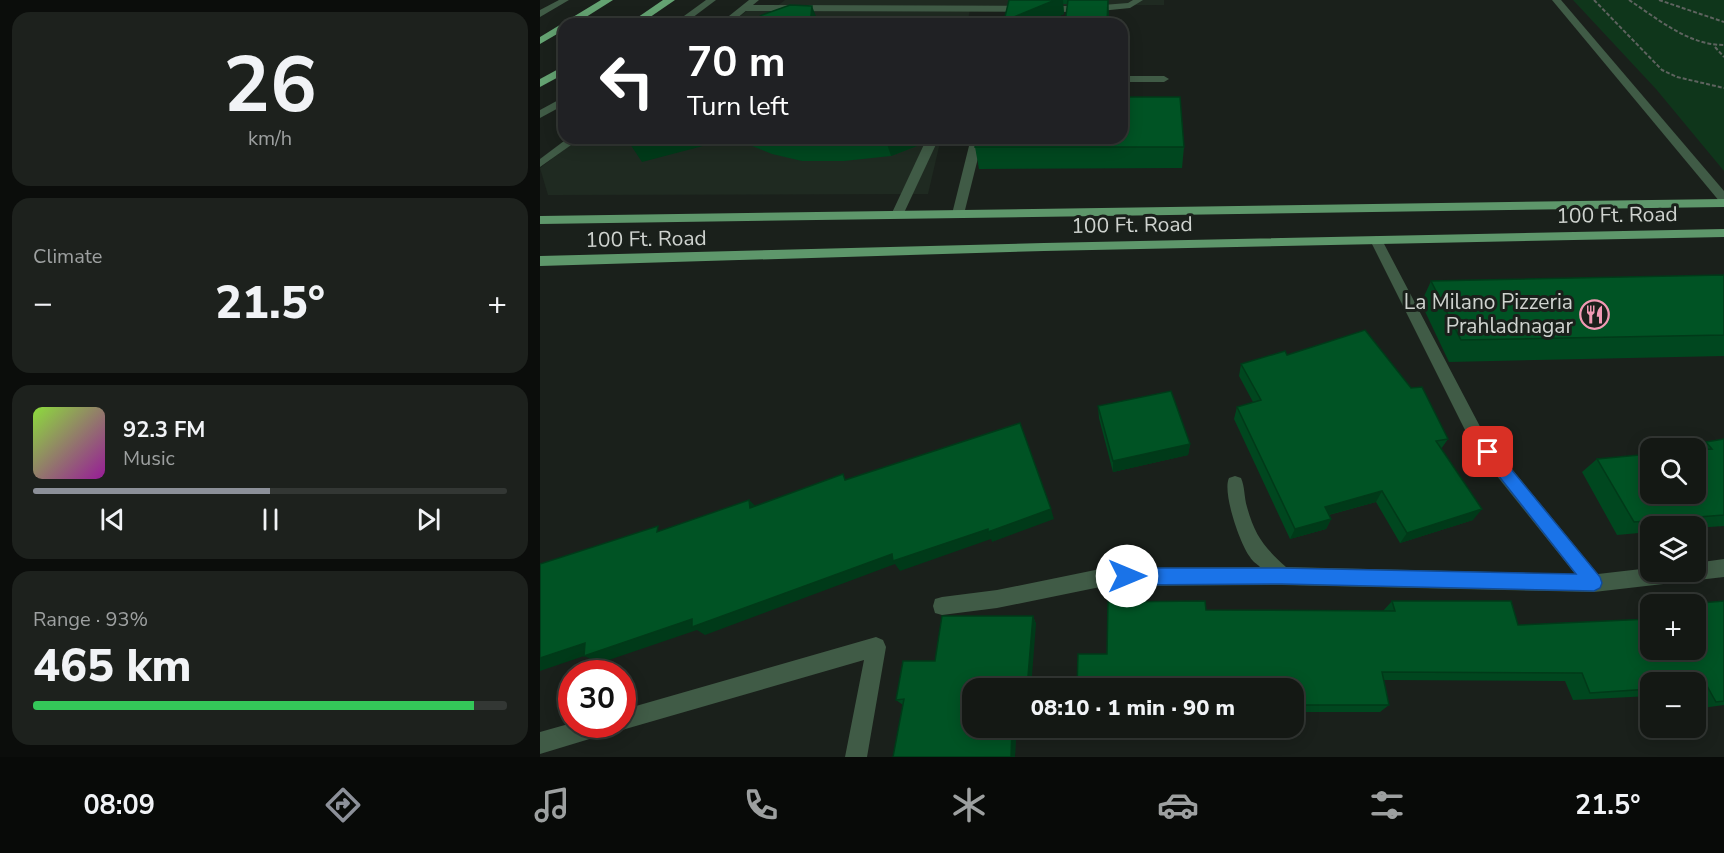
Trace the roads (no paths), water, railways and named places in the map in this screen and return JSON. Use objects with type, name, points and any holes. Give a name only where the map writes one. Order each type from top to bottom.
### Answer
[{"type":"highway","points":[[578,18],[608,0]]},
{"type":"highway","points":[[642,18],[670,0]]},
{"type":"highway","points":[[540,41],[558,30]]},
{"type":"highway","points":[[540,84],[558,73]]},
{"type":"main road","name":"100 Ft. Road","points":[[540,220],[1724,201]]},
{"type":"main road","name":"100 Ft. Road","points":[[540,261],[1724,233]]},
{"type":"street","points":[[540,14],[565,0]]},
{"type":"street","points":[[686,18],[712,0]]},
{"type":"street","points":[[732,18],[754,0]]},
{"type":"street","points":[[744,8],[873,4],[1090,9],[1130,5],[1139,0]]},
{"type":"street","points":[[1556,0],[1724,201]]},
{"type":"street","points":[[1128,79],[1164,79]]},
{"type":"street","points":[[540,115],[558,104]]},
{"type":"street","points":[[540,164],[567,144]]},
{"type":"street","points":[[897,215],[930,144]]},
{"type":"street","points":[[958,214],[976,144]]},
{"type":"street","points":[[1376,240],[1479,441],[1594,583]]},
{"type":"street","points":[[1235,483],[1238,506],[1255,550],[1282,576]]},
{"type":"street","points":[[942,606],[997,599],[1105,577],[1282,576],[1594,583],[1724,568]]},
{"type":"street","points":[[636,716],[876,647],[856,757]]},
{"type":"street","points":[[540,743],[558,738]]},
{"type":"place","name":"La Milano Pizzeria Prahladnagar","points":[[1594,314]]}]
